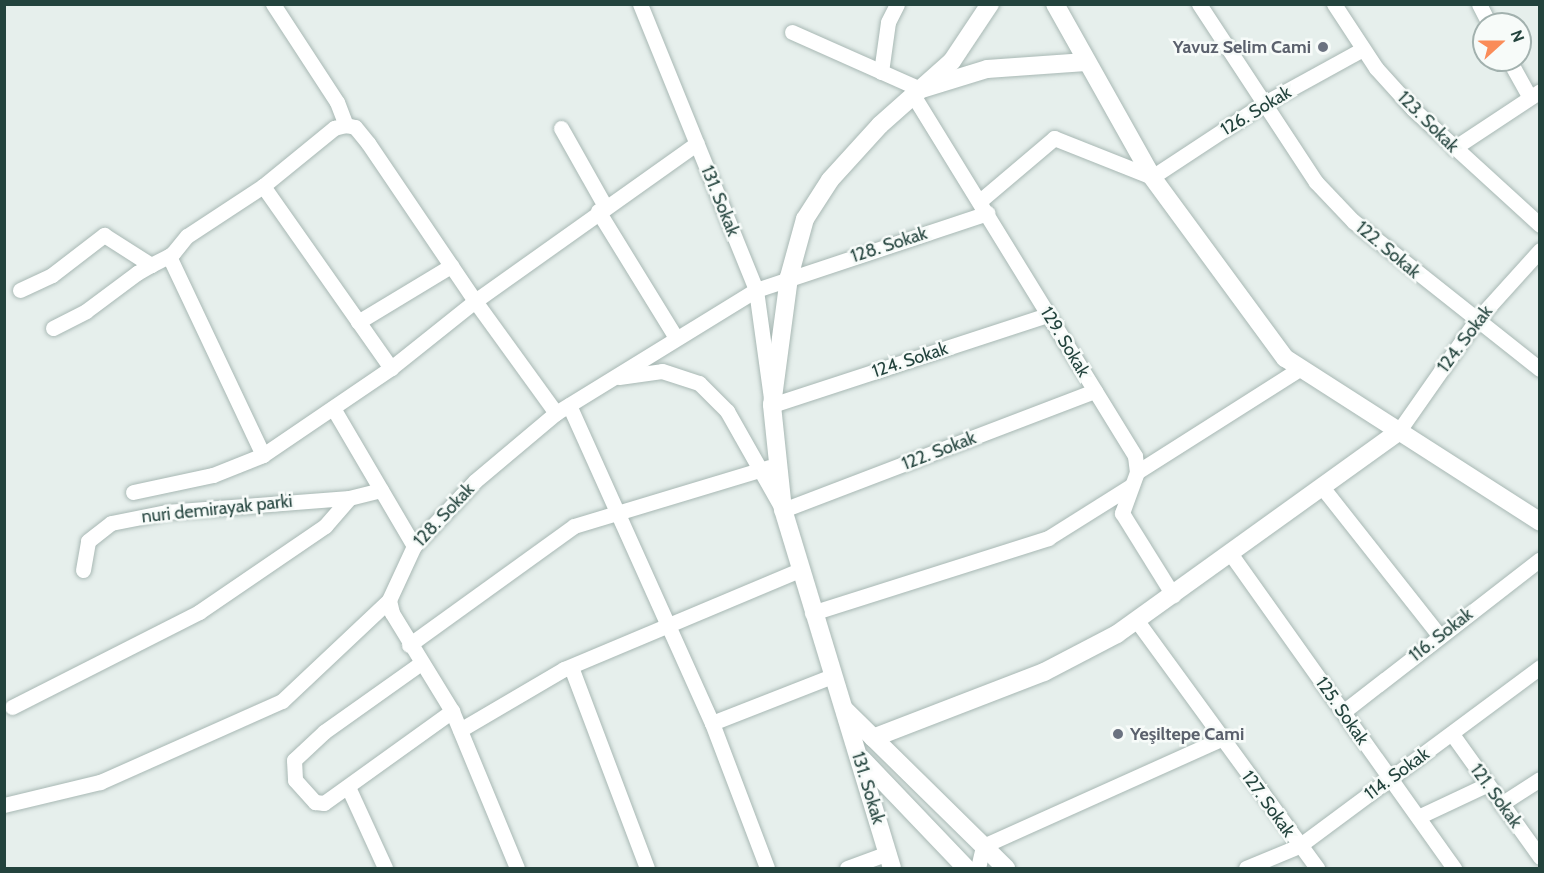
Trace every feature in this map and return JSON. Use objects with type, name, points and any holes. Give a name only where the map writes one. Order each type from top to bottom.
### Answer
[{"type":"street","points":[[273,4],[338,102],[346,125]]},
{"type":"street","name":"131. Sokak","points":[[640,4],[756,290],[772,405]]},
{"type":"street","points":[[881,72],[888,22],[897,4]]},
{"type":"street","name":"131. Sokak","points":[[890,860],[812,613],[769,467],[772,405],[789,277],[805,219],[830,180],[973,37],[990,4]]},
{"type":"street","points":[[1055,4],[1152,177],[1250,316],[1299,369],[1539,522]]},
{"type":"street","name":"122. Sokak","points":[[1199,4],[1262,105],[1316,182],[1353,221],[1474,322],[1539,369]]},
{"type":"street","name":"123. Sokak","points":[[1334,4],[1363,50],[1454,148],[1539,225]]},
{"type":"street","points":[[792,32],[881,72],[916,92],[987,69],[1086,62]]},
{"type":"street","name":"126. Sokak","points":[[1152,177],[1262,105],[1363,50]]},
{"type":"street","points":[[1454,148],[1534,94],[1518,72]]},
{"type":"street","name":"129. Sokak","points":[[916,92],[1048,315],[1135,456],[1134,479]]},
{"type":"street","points":[[53,328],[151,265],[169,256],[187,237],[263,186],[334,128],[346,125],[355,128],[368,143],[475,301],[562,409],[617,512],[712,723],[767,868]]},
{"type":"street","points":[[561,129],[601,208],[676,338]]},
{"type":"street","points":[[985,207],[1054,138],[1152,177]]},
{"type":"street","points":[[133,492],[213,475],[263,455],[391,368],[475,301],[601,208],[697,143]]},
{"type":"street","points":[[263,186],[391,368]]},
{"type":"street","name":"128. Sokak","points":[[389,600],[414,546],[475,481],[562,409],[756,290],[985,207]]},
{"type":"street","points":[[20,290],[52,275],[104,235],[151,265]]},
{"type":"street","name":"124. Sokak","points":[[1398,432],[1474,322],[1539,250]]},
{"type":"street","points":[[169,256],[263,455]]},
{"type":"street","points":[[358,322],[451,266]]},
{"type":"street","name":"124. Sokak","points":[[772,405],[1048,315]]},
{"type":"street","points":[[812,613],[1048,538],[1299,369]]},
{"type":"street","points":[[410,645],[574,526],[769,467],[727,411],[699,383],[662,371],[613,378]]},
{"type":"street","name":"122. Sokak","points":[[783,510],[1095,391]]},
{"type":"street","points":[[333,408],[414,546]]},
{"type":"street","points":[[873,738],[1044,672],[1137,621],[1398,432]]},
{"type":"street","points":[[1134,479],[1122,513],[1173,595]]},
{"type":"street","points":[[1322,487],[1439,635]]},
{"type":"street","name":"nuri demirayak parki","points":[[83,570],[88,541],[111,523],[166,512],[349,498],[381,490]]},
{"type":"street","points":[[12,707],[199,612],[325,526],[349,498]]},
{"type":"street","name":"125. Sokak","points":[[1230,553],[1454,868]]},
{"type":"street","name":"116. Sokak","points":[[1343,712],[1539,559]]},
{"type":"street","points":[[460,730],[571,667],[800,570]]},
{"type":"street","points":[[4,805],[100,782],[282,701],[389,600],[410,645],[452,711],[517,868]]},
{"type":"street","name":"127. Sokak","points":[[1137,621],[1317,868]]},
{"type":"street","points":[[421,663],[324,732],[294,760],[295,780],[315,802],[324,803],[452,711]]},
{"type":"street","points":[[571,667],[647,868]]},
{"type":"street","name":"114. Sokak","points":[[1246,868],[1299,846],[1539,667]]},
{"type":"street","points":[[712,723],[832,676]]},
{"type":"street","points":[[842,708],[1006,868]]},
{"type":"street","name":"121. Sokak","points":[[1452,734],[1539,857]]},
{"type":"street","points":[[983,846],[1221,739]]},
{"type":"street","points":[[859,756],[966,868]]},
{"type":"street","points":[[1501,804],[1539,779]]},
{"type":"street","points":[[1418,817],[1488,784]]},
{"type":"street","points":[[348,787],[385,868]]},
{"type":"street","points":[[978,868],[983,846]]},
{"type":"street","points":[[847,868],[890,860]]},
{"type":"place","name":"Yavuz Selim Cami","points":[[1323,47]]},
{"type":"place","name":"Yeşiltepe Cami","points":[[1118,734]]}]
